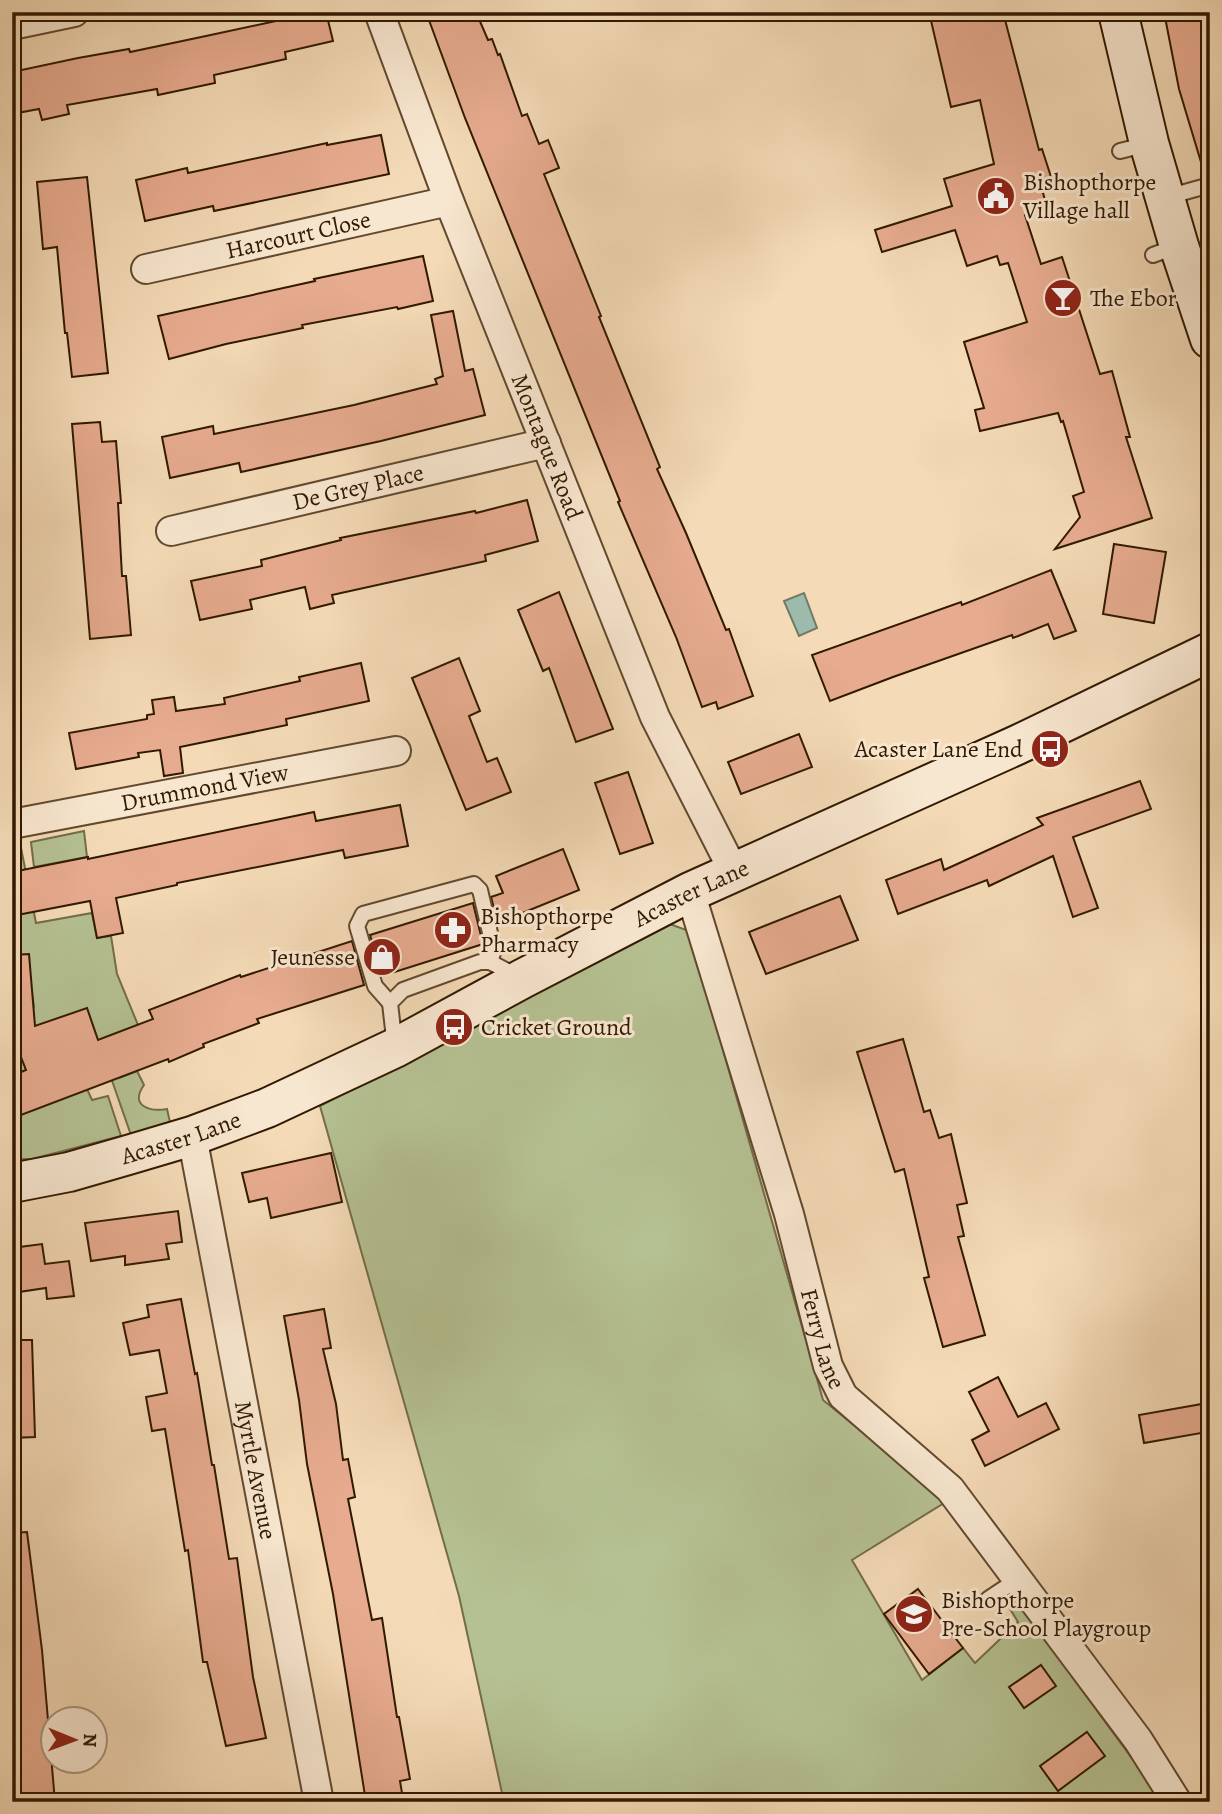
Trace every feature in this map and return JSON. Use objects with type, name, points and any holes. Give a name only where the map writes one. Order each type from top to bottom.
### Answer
[{"type":"street","points":[[12,25],[74,12]]},
{"type":"street","name":"Montague Road","points":[[379,12],[449,201],[655,717],[734,872]]},
{"type":"street","points":[[1118,12],[1135,147],[1165,197],[1166,250],[1210,339]]},
{"type":"street","name":"Harcourt Close","points":[[146,270],[449,201]]},
{"type":"street","name":"De Grey Place","points":[[171,531],[546,443]]},
{"type":"street","name":"Acaster Lane","points":[[12,1183],[69,1172],[192,1136],[267,1108],[395,1048],[506,970],[690,892],[1017,745],[1210,652]]},
{"type":"street","name":"Drummond View","points":[[12,824],[396,751]]},
{"type":"street","name":"Ferry Lane","points":[[690,892],[789,1214],[828,1366],[843,1396],[950,1489],[1138,1740],[1177,1802]]},
{"type":"street","name":"Myrtle Avenue","points":[[192,1136],[319,1802]]},
{"type":"lane","points":[[1165,197],[1210,185]]},
{"type":"lane","points":[[395,1048],[390,1003],[375,986],[357,926],[363,914],[474,884],[480,890],[494,950],[506,970]]},
{"type":"lane","points":[[390,1003],[403,990],[480,962],[506,970]]},
{"type":"lane","points":[[988,1599],[1018,1579]]},
{"type":"green space","points":[[84,831],[87,857],[34,867],[31,842]]},
{"type":"green space","points":[[20,843],[36,923],[92,913],[97,938],[111,936],[117,974],[138,1025],[103,1038],[119,1078],[137,1071],[144,1085],[140,1092],[140,1103],[148,1108],[167,1109],[170,1122],[131,1135],[87,1009],[87,1089],[92,1100],[108,1096],[121,1136],[32,1159],[21,1159],[12,1150],[12,1094],[59,1099],[23,1060],[26,1070],[12,1076],[12,1028],[34,1007],[32,993],[25,993],[18,969],[15,941],[12,940],[12,915],[27,912],[19,869],[12,870],[12,845]]},
{"type":"green space","points":[[667,923],[689,931],[823,1400],[905,1467],[944,1503],[852,1560],[922,1680],[963,1648],[975,1663],[1018,1622],[1007,1604],[1015,1599],[1164,1802],[504,1802],[459,1596],[320,1106]]},
{"type":"shaded area","points":[[804,593],[817,628],[799,636],[784,601]]},
{"type":"building","points":[[288,12],[326,12],[333,41],[285,52],[286,59],[214,75],[215,83],[158,95],[157,89],[67,105],[69,114],[42,120],[39,109],[12,114],[12,72],[129,49],[130,52],[290,18]]},
{"type":"building","points":[[426,12],[476,12],[488,40],[492,39],[498,55],[500,54],[522,116],[527,114],[539,144],[548,140],[559,168],[544,174],[660,467],[657,469],[726,630],[729,629],[753,696],[718,709],[716,702],[702,707],[465,118]]},
{"type":"building","points":[[929,12],[1003,12],[1039,150],[1042,149],[1053,183],[1041,186],[1047,207],[1025,215],[1041,264],[1062,257],[1100,374],[1112,371],[1130,437],[1126,437],[1152,518],[1055,549],[1080,517],[1073,496],[1084,492],[1063,421],[1061,422],[1058,413],[980,431],[975,410],[984,408],[964,342],[1027,322],[1008,263],[1000,265],[997,256],[967,266],[955,230],[882,252],[875,230],[952,206],[944,179],[994,164],[980,100],[951,107]]},
{"type":"building","points":[[1164,12],[1210,12],[1210,171],[1204,172],[1179,89]]},
{"type":"building","points":[[381,135],[389,174],[214,211],[213,206],[145,221],[136,180],[187,168],[188,173],[327,143]]},
{"type":"building","points":[[87,177],[108,373],[72,377],[57,247],[43,249],[37,182]]},
{"type":"building","points":[[423,256],[433,301],[302,325],[303,328],[169,359],[158,316]]},
{"type":"building","points":[[453,311],[465,371],[473,369],[485,415],[241,472],[239,463],[170,478],[162,437],[213,426],[214,434],[354,405],[437,384],[435,379],[443,376],[431,315]]},
{"type":"building","points":[[100,422],[102,442],[116,441],[121,503],[118,503],[122,576],[126,576],[131,635],[90,639],[72,424]]},
{"type":"building","points":[[527,500],[538,541],[485,555],[486,561],[332,595],[334,603],[310,609],[305,587],[250,600],[252,609],[200,620],[191,581],[262,566],[261,560],[341,540],[340,538],[475,511],[476,513]]},
{"type":"building","points":[[1114,544],[1166,552],[1154,623],[1103,614]]},
{"type":"building","points":[[1051,570],[1076,631],[1054,639],[1048,624],[830,701],[812,655],[961,602],[962,605]]},
{"type":"building","points":[[559,592],[613,729],[576,742],[549,668],[543,671],[518,610]]},
{"type":"building","points":[[459,658],[480,711],[469,716],[487,762],[497,758],[511,792],[466,810],[412,678]]},
{"type":"building","points":[[361,663],[369,701],[286,719],[287,725],[180,747],[183,773],[164,776],[160,750],[138,753],[139,757],[76,769],[69,733],[147,719],[147,715],[154,714],[152,700],[174,697],[176,711],[225,704],[224,698],[300,681],[299,677]]},
{"type":"building","points":[[799,734],[812,767],[741,794],[728,762]]},
{"type":"building","points":[[628,772],[653,843],[620,854],[595,783]]},
{"type":"building","points":[[1140,781],[1151,809],[1073,837],[1098,908],[1073,917],[1053,856],[989,886],[987,880],[898,914],[886,880],[941,859],[944,870],[1043,825],[1037,818]]},
{"type":"building","points":[[400,805],[408,846],[345,858],[343,850],[116,898],[123,933],[97,938],[90,901],[12,916],[12,872],[314,812],[316,821]]},
{"type":"building","points":[[563,849],[579,890],[498,923],[491,897],[503,893],[496,876]]},
{"type":"building","points":[[840,896],[858,940],[766,974],[749,932]]},
{"type":"building","points":[[473,903],[483,944],[382,976],[370,935]]},
{"type":"building","points":[[352,941],[364,985],[257,1019],[259,1023],[203,1044],[204,1047],[169,1062],[168,1059],[21,1115],[12,1094],[12,1076],[26,1070],[12,1034],[12,955],[29,954],[35,1026],[87,1008],[98,1040],[153,1019],[149,1010],[240,975],[241,977]]},
{"type":"building","points":[[903,1039],[924,1112],[930,1110],[939,1138],[951,1134],[967,1203],[957,1205],[964,1236],[958,1237],[985,1335],[943,1347],[924,1278],[929,1277],[904,1169],[895,1172],[857,1052]]},
{"type":"building","points":[[331,1153],[342,1202],[271,1218],[267,1198],[249,1202],[242,1173]]},
{"type":"building","points":[[178,1211],[182,1242],[166,1244],[169,1259],[125,1265],[125,1256],[91,1261],[85,1223]]},
{"type":"building","points":[[42,1244],[45,1264],[69,1261],[74,1296],[47,1299],[46,1288],[12,1293],[12,1248]]},
{"type":"building","points":[[181,1299],[214,1465],[229,1559],[237,1558],[253,1677],[266,1738],[226,1746],[207,1662],[203,1662],[188,1550],[185,1551],[165,1429],[152,1431],[146,1397],[167,1393],[159,1350],[130,1355],[123,1323],[149,1317],[147,1305]]},
{"type":"building","points":[[324,1309],[331,1348],[323,1349],[336,1404],[343,1460],[348,1459],[355,1497],[348,1499],[372,1620],[382,1618],[397,1717],[410,1779],[400,1781],[403,1799],[385,1802],[366,1802],[284,1316]]},
{"type":"building","points":[[12,1340],[32,1340],[35,1437],[12,1438]]},
{"type":"building","points":[[998,1377],[1018,1417],[1046,1403],[1059,1429],[985,1466],[972,1440],[989,1431],[969,1392]]},
{"type":"building","points":[[1202,1404],[1207,1432],[1144,1443],[1139,1415]]},
{"type":"building","points":[[27,1532],[47,1706],[38,1706],[38,1776],[53,1776],[55,1802],[12,1802],[12,1533]]},
{"type":"building","points":[[918,1589],[963,1648],[929,1674],[884,1614]]},
{"type":"building","points":[[1041,1665],[1056,1686],[1024,1708],[1009,1687]]},
{"type":"building","points":[[1087,1732],[1105,1756],[1058,1791],[1040,1766]]},
{"type":"place","name":"Bishopthorpe Village hall","points":[[996,196]]},
{"type":"place","name":"The Ebor","points":[[1063,298]]},
{"type":"place","name":"Acaster Lane End","points":[[1050,749]]},
{"type":"place","name":"Bishopthorpe Pharmacy","points":[[453,930]]},
{"type":"place","name":"Jeunesse","points":[[382,957]]},
{"type":"place","name":"Cricket Ground","points":[[454,1027]]},
{"type":"place","name":"Bishopthorpe Pre-School Playgroup","points":[[914,1614]]}]
